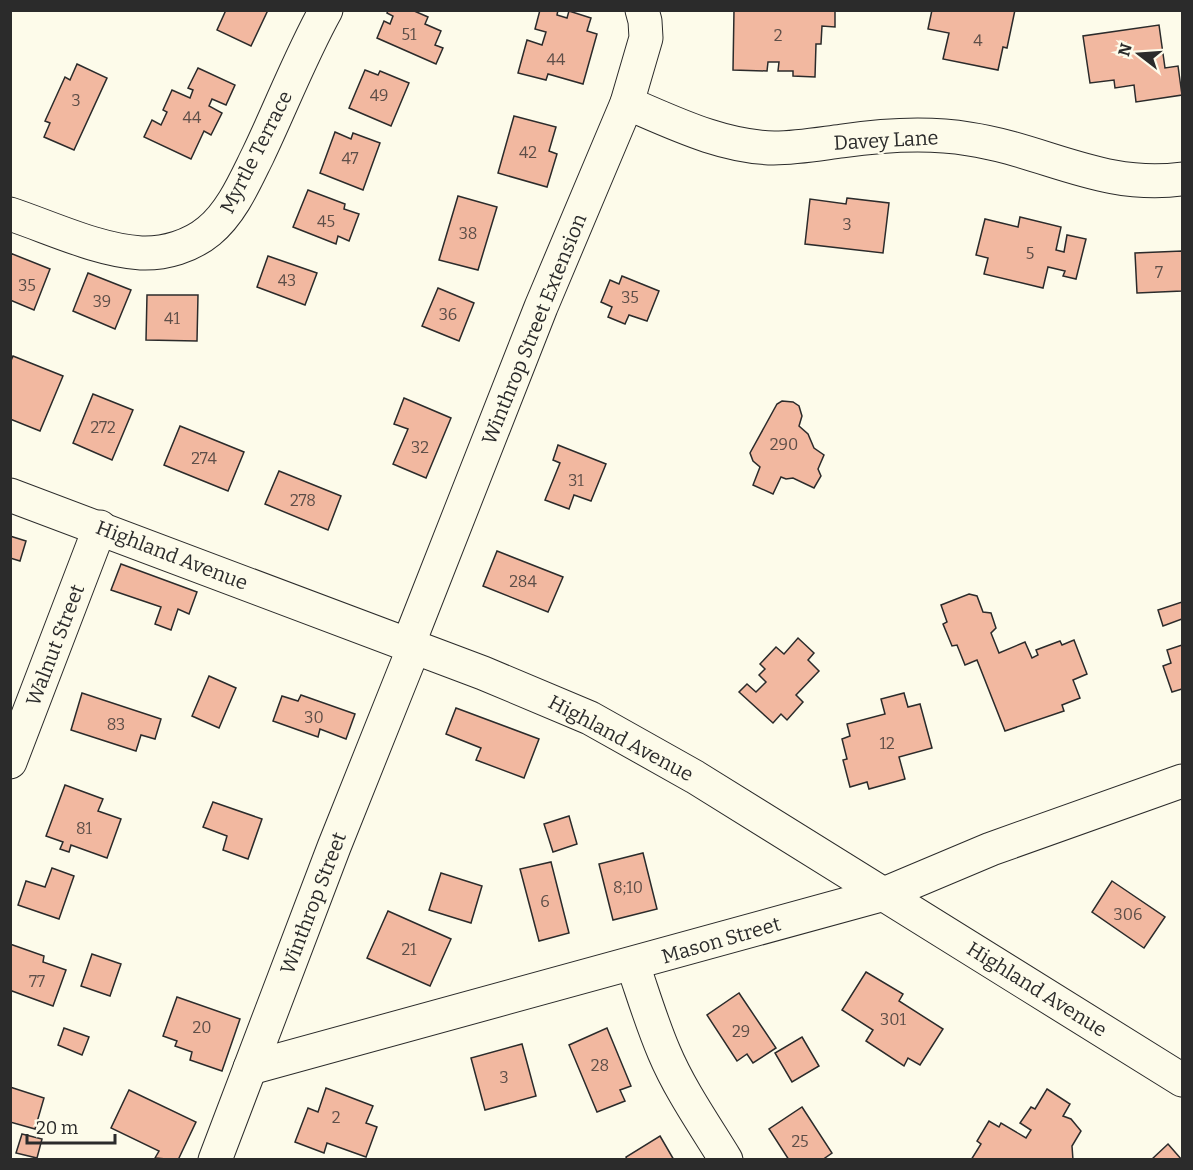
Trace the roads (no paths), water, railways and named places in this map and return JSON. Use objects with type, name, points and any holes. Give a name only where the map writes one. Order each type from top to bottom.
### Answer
[{"type":"street","name":"Myrtle Terrace","points":[[10,213],[91,241],[133,252],[165,251],[189,244],[203,236],[226,213],[246,180],[326,10]]},
{"type":"street","name":"Winthrop Street Extension","points":[[411,646],[537,318],[627,103],[645,38],[645,21],[642,10]]},
{"type":"street","name":"Davey Lane","points":[[627,103],[705,135],[756,147],[789,148],[884,136],[936,134],[1004,145],[1120,180],[1155,182],[1182,179]]},
{"type":"street","name":"Highland Avenue","points":[[10,495],[100,527],[545,698],[626,737],[686,771],[1182,1080]]},
{"type":"street","name":"Walnut Street","points":[[10,762],[100,527]]},
{"type":"street","name":"Winthrop Street","points":[[215,1160],[411,646]]},
{"type":"street","name":"Mason Street","points":[[250,1068],[633,965],[884,894],[1002,845],[1182,781]]},
{"type":"street","points":[[633,965],[657,1036],[670,1066],[726,1160]]}]
